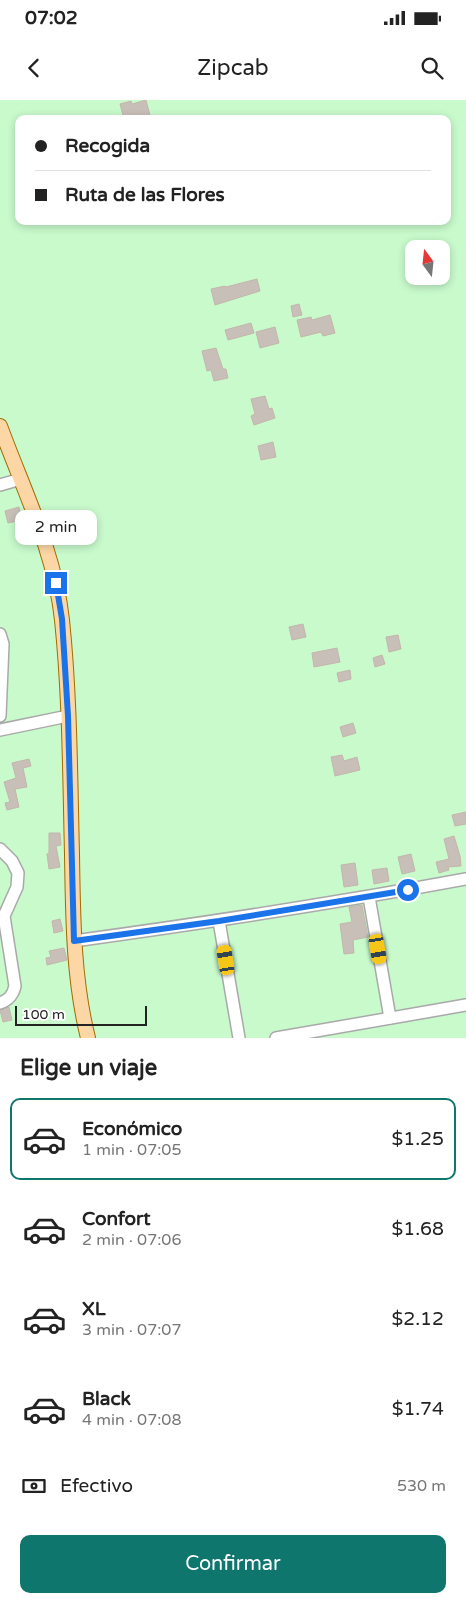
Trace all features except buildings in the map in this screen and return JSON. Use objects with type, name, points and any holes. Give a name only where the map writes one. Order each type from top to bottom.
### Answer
[{"type":"main road","points":[[1,431],[40,532],[56,583],[62,619],[68,716],[74,941],[81,1002],[88,1038]]},
{"type":"street","points":[[0,486],[21,479]]},
{"type":"street","points":[[0,634],[3,644],[0,716]]},
{"type":"street","points":[[0,730],[68,716]]},
{"type":"street","points":[[0,849],[12,861],[18,873],[17,887],[2,917],[15,986],[9,999],[0,1002]]},
{"type":"street","points":[[74,941],[219,921],[466,879]]},
{"type":"street","points":[[369,897],[390,1018]]},
{"type":"street","points":[[219,921],[239,1038]]},
{"type":"street","points":[[276,1038],[466,1005]]},
{"type":"green space","points":[[0,100],[466,100],[466,1038],[0,1038]]},
{"type":"route","points":[[56,583],[62,619],[68,716],[74,941],[219,921],[408,890]]}]
